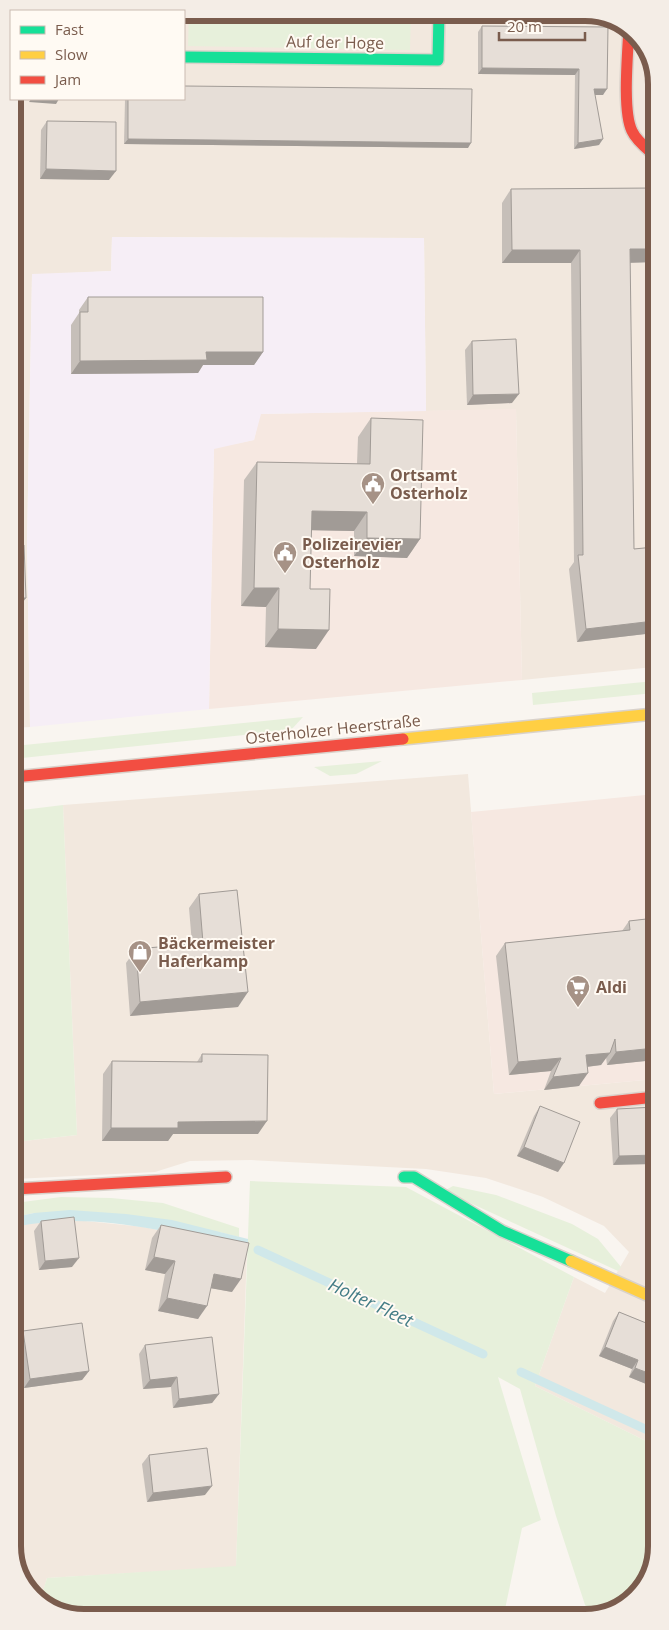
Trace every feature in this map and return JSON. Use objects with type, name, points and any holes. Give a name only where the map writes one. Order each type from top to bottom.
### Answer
[{"type":"street","name":"Auf der Hoge","points":[[185,57],[438,60],[439,21]]},
{"type":"street","points":[[629,40],[628,104],[631,130],[648,150]]},
{"type":"street","name":"Osterholzer Heerstraße","points":[[21,776],[648,715]]},
{"type":"street","points":[[600,1103],[648,1099]]},
{"type":"street","points":[[21,1189],[226,1177]]},
{"type":"street","points":[[404,1177],[414,1177],[502,1231],[648,1296]]},
{"type":"shaded area","points":[[185,21],[589,21],[605,25],[623,34],[641,56],[648,84],[648,668],[522,680],[516,410],[426,411],[424,238],[112,237],[111,271],[32,275],[27,543],[30,727],[21,728],[21,100],[185,100]]},
{"type":"shaded area","points":[[112,237],[424,238],[426,411],[261,414],[254,440],[214,449],[209,709],[30,727],[27,543],[32,274],[111,271]]},
{"type":"shaded area","points":[[516,409],[522,680],[209,709],[214,448],[254,440],[260,414]]},
{"type":"shaded area","points":[[468,774],[494,1094],[648,1080],[648,1442],[535,1386],[574,1277],[605,1293],[629,1252],[604,1226],[543,1197],[486,1178],[426,1169],[251,1160],[190,1161],[155,1172],[21,1179],[21,1141],[77,1135],[63,805]]},
{"type":"shaded area","points":[[648,795],[648,1080],[494,1094],[471,812]]},
{"type":"shaded area","points":[[75,1220],[144,1227],[247,1249],[236,1567],[47,1578],[43,1593],[32,1581],[25,1566],[21,1546],[21,1226],[37,1222]]},
{"type":"green space","points":[[189,21],[411,21],[410,50],[188,46]]},
{"type":"green space","points":[[648,682],[648,694],[533,705],[532,693]]},
{"type":"green space","points":[[303,717],[291,730],[22,758],[21,745]]},
{"type":"green space","points":[[382,761],[356,774],[330,776],[314,767]]},
{"type":"green space","points":[[63,805],[77,1135],[21,1141],[21,810]]},
{"type":"green space","points":[[250,1181],[406,1187],[574,1277],[535,1386],[648,1442],[647,1554],[637,1581],[623,1596],[597,1608],[586,1609],[556,1516],[520,1389],[498,1377],[541,1520],[522,1528],[505,1609],[80,1609],[64,1605],[42,1592],[47,1578],[236,1566]]},
{"type":"green space","points":[[453,1186],[496,1195],[572,1224],[598,1239],[621,1267],[618,1271],[444,1191]]},
{"type":"green space","points":[[61,1197],[111,1198],[163,1203],[239,1228],[239,1237],[219,1232],[34,1213],[21,1216],[21,1202]]},
{"type":"water","points":[[70,1210],[172,1220],[248,1239],[248,1247],[153,1229],[98,1222],[70,1221],[21,1226],[21,1216]]},
{"type":"building","points":[[482,26],[608,27],[607,89],[594,89],[603,139],[578,143],[579,69],[482,68]]},
{"type":"building","points":[[185,86],[472,89],[471,143],[128,139],[128,100],[185,100]]},
{"type":"building","points":[[47,121],[116,122],[116,171],[46,169]]},
{"type":"building","points":[[648,188],[648,249],[630,249],[634,549],[648,548],[648,622],[586,629],[578,555],[583,555],[580,250],[512,250],[511,189]]},
{"type":"building","points":[[88,297],[263,297],[263,352],[206,352],[207,360],[80,361],[80,312],[88,312]]},
{"type":"building","points":[[516,339],[519,394],[473,395],[472,341]]},
{"type":"building","points":[[371,418],[423,420],[420,539],[367,538],[367,512],[312,511],[310,589],[330,589],[329,630],[278,629],[279,588],[254,588],[257,462],[370,464]]},
{"type":"building","points":[[24,545],[26,598],[21,598],[21,546]]},
{"type":"building","points":[[237,890],[248,992],[140,1002],[136,949],[203,943],[199,894]]},
{"type":"building","name":"Aldi","points":[[648,919],[648,1049],[616,1052],[615,1039],[610,1053],[586,1055],[588,1073],[553,1077],[561,1058],[518,1062],[505,943],[630,930],[629,921]]},
{"type":"building","points":[[202,1054],[268,1055],[267,1121],[178,1122],[178,1128],[111,1128],[112,1061],[202,1062]]},
{"type":"building","points":[[540,1106],[580,1122],[564,1163],[524,1147]]},
{"type":"building","points":[[648,1107],[648,1155],[619,1156],[617,1109]]},
{"type":"building","points":[[74,1217],[79,1258],[45,1261],[41,1221]]},
{"type":"building","points":[[161,1225],[249,1243],[241,1279],[214,1274],[207,1306],[167,1298],[175,1261],[154,1257]]},
{"type":"building","points":[[619,1312],[648,1324],[648,1373],[635,1368],[638,1360],[605,1347]]},
{"type":"building","points":[[82,1323],[89,1371],[30,1379],[23,1331]]},
{"type":"building","points":[[212,1337],[219,1394],[179,1399],[177,1377],[150,1380],[145,1345]]},
{"type":"building","points":[[207,1448],[212,1486],[153,1493],[149,1455]]},
{"type":"waterway","name":"Holter Fleet","points":[[258,1250],[483,1354]]},
{"type":"waterway","name":"Holter Fleet","points":[[521,1372],[648,1430]]},
{"type":"traffic: fast","points":[[185,57],[438,60],[439,21]]},
{"type":"traffic: fast","points":[[404,1177],[414,1177],[502,1231],[571,1261]]},
{"type":"traffic: slow","points":[[403,739],[648,715]]},
{"type":"traffic: slow","points":[[571,1261],[648,1295]]},
{"type":"traffic: jam","points":[[628,39],[626,96],[629,122],[636,138],[648,150]]},
{"type":"traffic: jam","points":[[21,776],[403,739]]},
{"type":"traffic: jam","points":[[600,1103],[648,1098]]},
{"type":"traffic: jam","points":[[21,1189],[226,1177]]},
{"type":"place","name":"Ortsamt Osterholz","points":[[373,505]]},
{"type":"place","name":"Polizeirevier Osterholz","points":[[285,574]]},
{"type":"place","name":"Bäckermeister Haferkamp","points":[[140,973]]},
{"type":"place","name":"Aldi","points":[[578,1008]]}]
